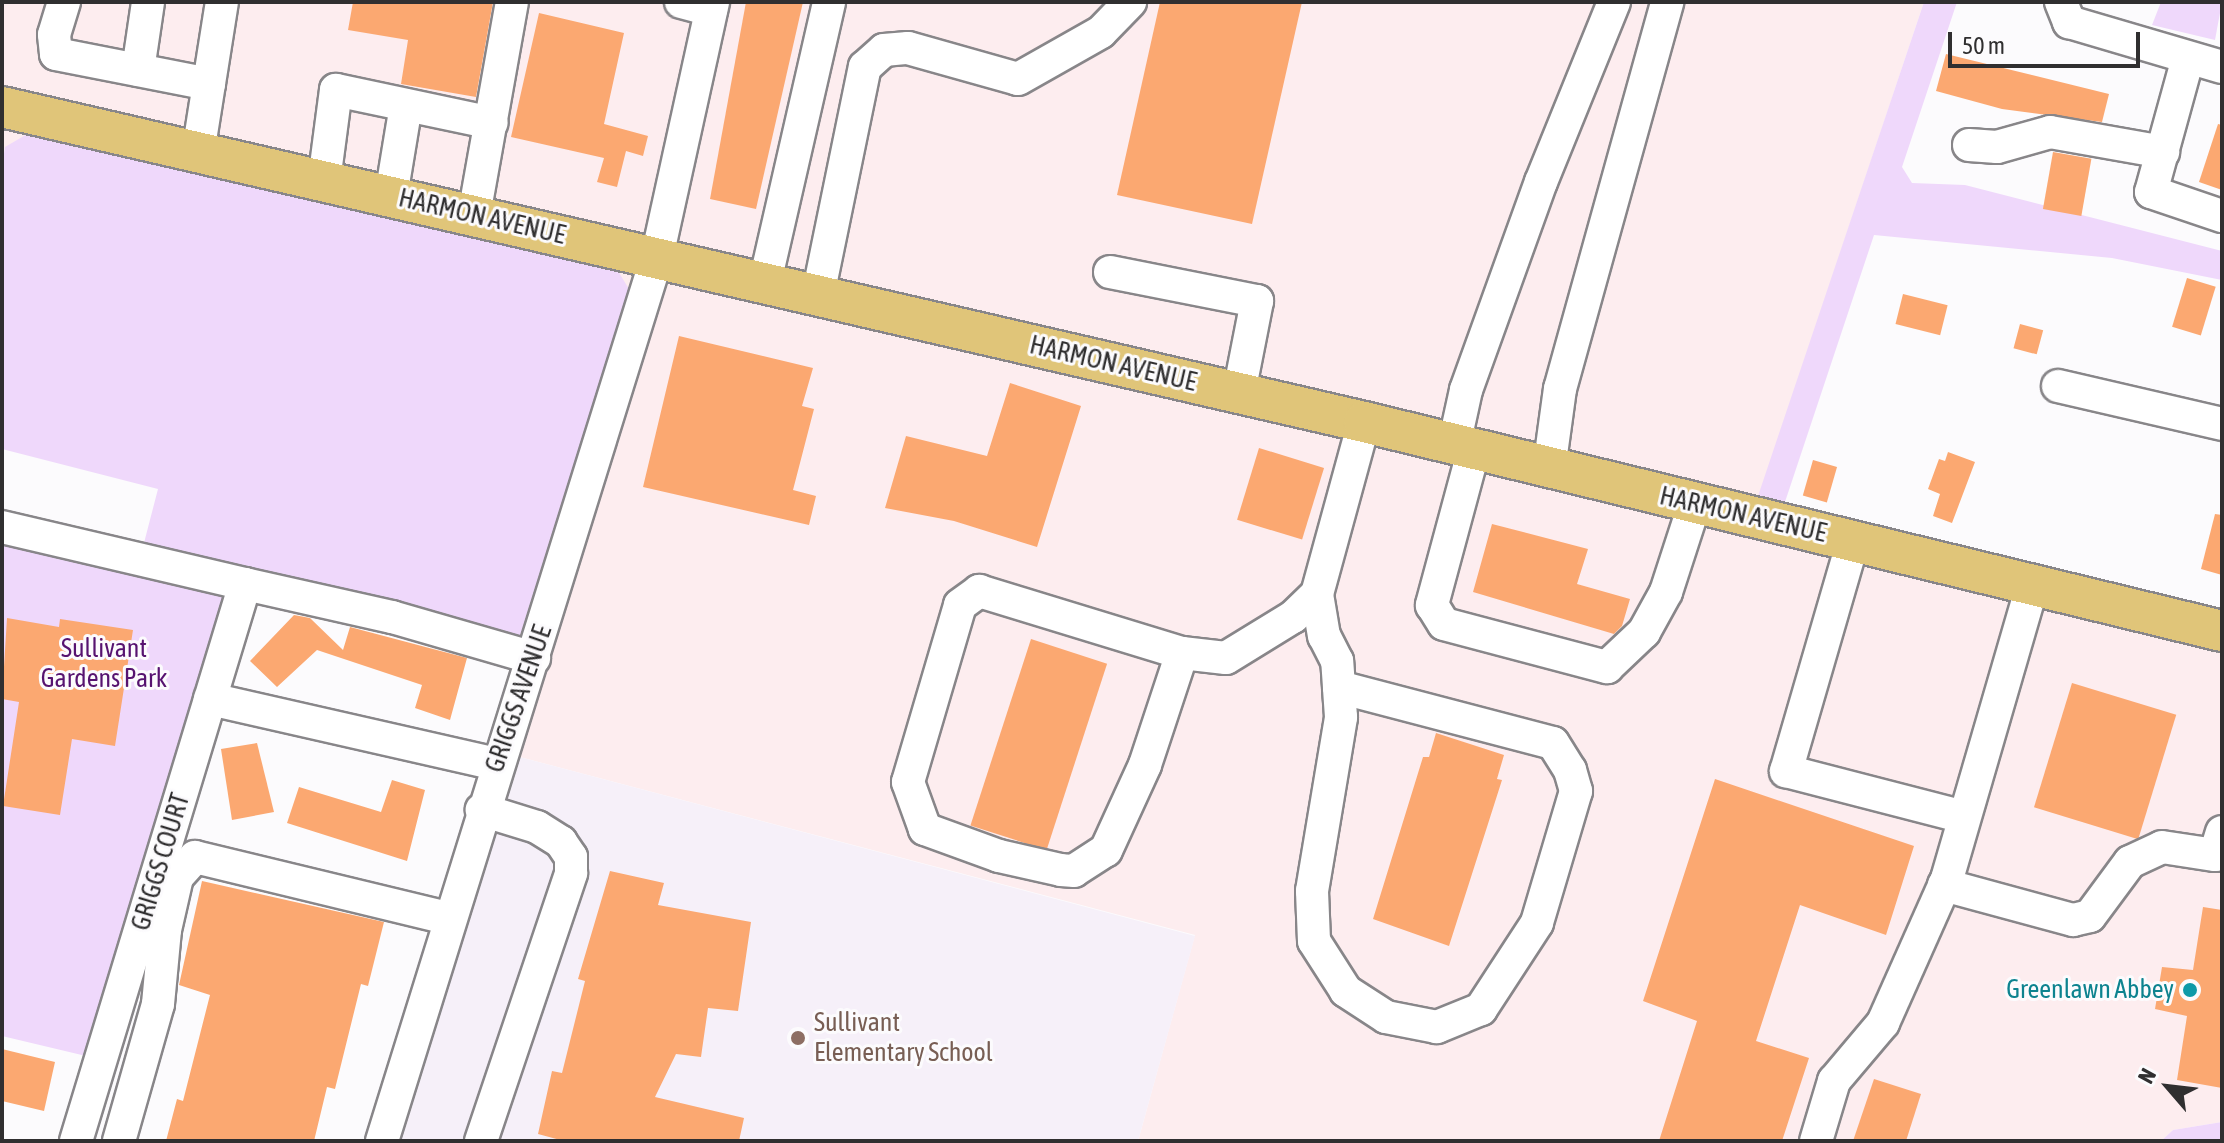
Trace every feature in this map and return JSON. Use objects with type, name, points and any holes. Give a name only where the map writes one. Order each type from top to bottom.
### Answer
[{"type":"main road","name":"HARMON AVENUE","points":[[2,107],[1364,422],[2222,631]]},
{"type":"street","points":[[64,2],[54,35],[56,54],[209,84]]},
{"type":"street","points":[[138,70],[148,2]]},
{"type":"street","points":[[198,153],[222,2]]},
{"type":"street","points":[[474,215],[512,2]]},
{"type":"street","points":[[765,282],[829,2]]},
{"type":"street","points":[[818,295],[865,67],[884,50],[908,48],[1018,79],[1101,32],[1130,2]]},
{"type":"street","points":[[1614,2],[1536,196],[1466,390],[1464,447],[1432,605],[1444,624],[1607,667],[1644,632],[1658,605],[1695,503]]},
{"type":"street","points":[[1549,469],[1560,389],[1667,2]]},
{"type":"street","name":"GRIGGS AVENUE","points":[[382,1141],[448,918],[534,658],[657,257],[702,5]]},
{"type":"street","points":[[2062,8],[2069,22],[2222,67]]},
{"type":"street","points":[[2188,58],[2151,192],[2222,216]]},
{"type":"street","points":[[324,181],[336,90],[492,123]]},
{"type":"street","points":[[391,196],[406,105]]},
{"type":"street","points":[[1969,145],[1997,147],[2050,132],[2163,152]]},
{"type":"street","points":[[1110,272],[1257,301],[1239,393]]},
{"type":"street","points":[[2058,386],[2222,424]]},
{"type":"street","points":[[1339,687],[1553,743],[1570,770],[1576,791],[1537,923],[1481,1009],[1437,1027],[1386,1017],[1346,991],[1314,941],[1312,891],[1341,717],[1337,661],[1324,636],[1317,594],[1364,422]]},
{"type":"street","points":[[2,527],[392,617],[534,658]]},
{"type":"street","points":[[1853,541],[1786,771],[1964,817]]},
{"type":"street","name":"GRIGGS COURT","points":[[76,1141],[245,584]]},
{"type":"street","points":[[1816,1141],[1834,1081],[1883,1023],[1944,885],[2032,586]]},
{"type":"street","points":[[1182,653],[1145,765],[1106,850],[1074,871],[1061,870],[999,856],[925,829],[908,782],[960,605],[979,591],[1182,653],[1226,658],[1293,617],[1317,594]]},
{"type":"street","points":[[210,699],[497,764]]},
{"type":"street","points":[[481,1141],[571,873],[571,857],[561,842],[537,827],[482,810]]},
{"type":"street","points":[[1944,885],[2073,920],[2090,916],[2130,862],[2162,847],[2215,855],[2222,832]]},
{"type":"street","points":[[119,1141],[158,1004],[165,930],[177,877],[195,857],[448,918]]},
{"type":"shaded area","points":[[2,2],[1924,2],[1755,508],[2222,625],[2222,1122],[2173,1130],[2161,1141],[1138,1141],[1195,935],[512,755],[518,642],[629,289],[5,147],[2,166]]},
{"type":"shaded area","name":"Sullivant Elementary School","points":[[512,755],[1195,936],[1138,1141],[399,1141]]},
{"type":"green space","points":[[1924,2],[1957,2],[1902,167],[1912,183],[1965,185],[2222,251],[2222,280],[2112,258],[1874,235],[1781,514],[1754,508]]},
{"type":"green space","points":[[2161,2],[2222,2],[2215,40],[2152,25]]},
{"type":"green space","name":"Sullivant Gardens Park","points":[[41,126],[613,263],[629,289],[518,642],[236,587],[86,1056],[2,1036],[2,538],[138,566],[158,489],[2,449],[2,166],[5,147]]},
{"type":"green space","points":[[2222,1122],[2222,1141],[2161,1141],[2173,1130]]},
{"type":"building","points":[[353,2],[493,2],[476,97],[401,84],[408,40],[348,30]]},
{"type":"building","points":[[746,2],[803,2],[756,209],[710,199]]},
{"type":"building","points":[[1160,2],[1302,2],[1252,224],[1117,195]]},
{"type":"building","points":[[539,13],[624,33],[604,124],[648,136],[643,156],[626,151],[617,187],[597,182],[604,158],[511,137]]},
{"type":"building","points":[[1946,54],[2109,94],[2102,122],[2002,109],[1936,91]]},
{"type":"building","points":[[2218,124],[2222,125],[2222,190],[2199,182]]},
{"type":"building","points":[[2053,152],[2091,159],[2081,216],[2043,209]]},
{"type":"building","points":[[2187,278],[2216,287],[2201,336],[2172,327]]},
{"type":"building","points":[[1903,294],[1948,305],[1940,335],[1896,324]]},
{"type":"building","points":[[2020,324],[2043,330],[2037,354],[2014,348]]},
{"type":"building","points":[[679,336],[813,368],[802,406],[814,409],[793,490],[816,496],[809,525],[643,487]]},
{"type":"building","points":[[1010,383],[1081,406],[1037,547],[954,521],[885,508],[906,436],[987,456]]},
{"type":"building","points":[[1259,448],[1324,468],[1302,540],[1237,520]]},
{"type":"building","points":[[1948,452],[1975,462],[1952,523],[1933,516],[1940,494],[1928,489],[1939,459],[1945,461]]},
{"type":"building","points":[[1813,460],[1837,467],[1827,502],[1803,496]]},
{"type":"building","points":[[2215,514],[2222,515],[2222,575],[2201,569]]},
{"type":"building","points":[[1492,524],[1588,549],[1577,584],[1630,599],[1622,626],[1614,634],[1473,592]]},
{"type":"building","points":[[294,615],[310,618],[343,650],[350,627],[467,658],[450,720],[415,708],[422,685],[317,650],[277,687],[250,661]]},
{"type":"building","points":[[7,618],[59,627],[60,619],[133,630],[115,746],[72,739],[60,815],[3,806],[19,702],[2,699]]},
{"type":"building","points":[[1031,639],[1107,664],[1047,850],[970,825]]},
{"type":"building","points":[[2072,683],[2176,715],[2138,839],[2034,807]]},
{"type":"building","points":[[1436,733],[1504,755],[1497,779],[1502,780],[1449,946],[1373,919],[1423,757],[1429,757]]},
{"type":"building","points":[[257,743],[274,812],[232,820],[221,749]]},
{"type":"building","points":[[1715,779],[1914,846],[1886,935],[1800,905],[1756,1041],[1809,1058],[1782,1141],[1659,1141],[1697,1021],[1643,1001]]},
{"type":"building","points":[[392,780],[425,790],[407,861],[287,823],[299,787],[381,812]]},
{"type":"building","points":[[610,871],[664,883],[658,905],[751,922],[738,1011],[708,1008],[701,1057],[676,1054],[655,1097],[744,1118],[739,1141],[564,1141],[538,1134],[552,1071],[562,1073],[585,981],[578,979]]},
{"type":"building","points":[[202,881],[384,922],[368,986],[361,984],[335,1089],[327,1087],[314,1141],[166,1141],[177,1099],[183,1101],[210,995],[179,985]]},
{"type":"building","name":"Greenlawn Abbey","points":[[2203,907],[2222,910],[2222,1088],[2177,1080],[2187,1016],[2155,1009],[2162,967],[2193,970]]},
{"type":"building","points":[[2,1049],[55,1062],[44,1111],[2,1101]]},
{"type":"building","points":[[1874,1079],[1921,1094],[1906,1141],[1853,1141]]},
{"type":"place","name":"Greenlawn Abbey","points":[[2190,990]]},
{"type":"place","name":"Sullivant Elementary School","points":[[798,1038]]}]
